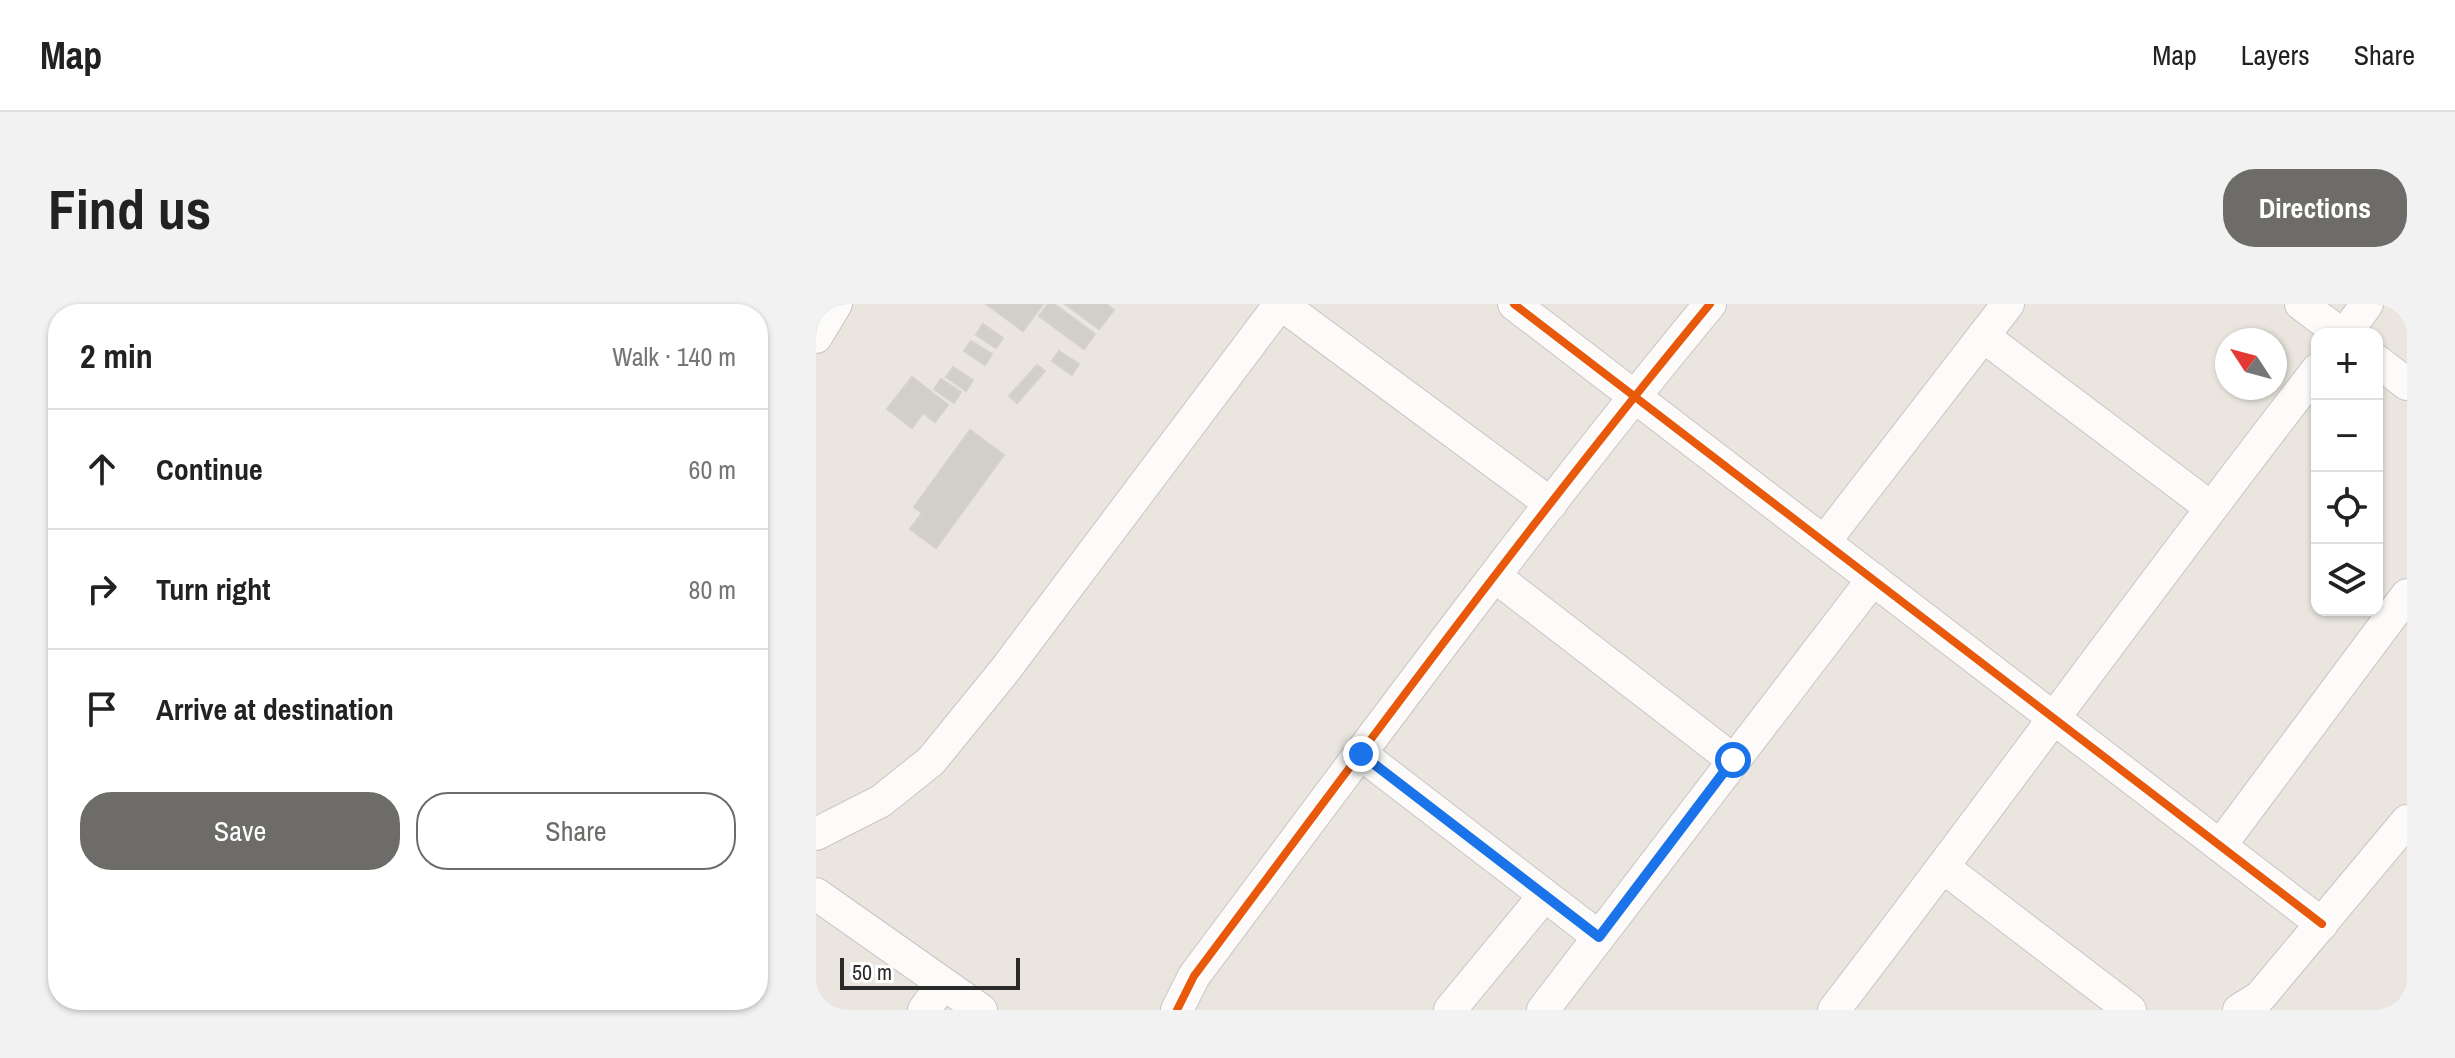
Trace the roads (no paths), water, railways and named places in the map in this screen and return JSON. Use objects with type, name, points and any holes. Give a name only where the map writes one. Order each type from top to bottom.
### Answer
[{"type":"street","points":[[816,834],[881,801],[931,761],[1005,670],[1280,304],[1551,504]]},
{"type":"street","points":[[1514,304],[2322,924]]},
{"type":"street","points":[[1177,1010],[1194,976],[1361,754],[1634,396],[1710,304]]},
{"type":"street","points":[[1824,542],[2008,304]]},
{"type":"street","points":[[2301,304],[2335,328]]},
{"type":"street","points":[[2348,328],[2367,304]]},
{"type":"street","points":[[1983,336],[2210,507]]},
{"type":"street","points":[[2383,366],[2407,384]]},
{"type":"street","points":[[1834,1010],[2210,507],[2311,378]]},
{"type":"street","points":[[1496,577],[1733,760]]},
{"type":"street","points":[[1543,1010],[1873,579]]},
{"type":"street","points":[[2220,846],[2407,595]]},
{"type":"street","points":[[1361,754],[1599,937]]},
{"type":"street","points":[[2239,1010],[2260,997],[2407,821]]},
{"type":"street","points":[[1943,867],[2130,1010]]},
{"type":"street","points":[[816,894],[981,1010]]},
{"type":"street","points":[[1461,1008],[1544,896]]},
{"type":"street","points":[[924,1010],[943,984]]}]
